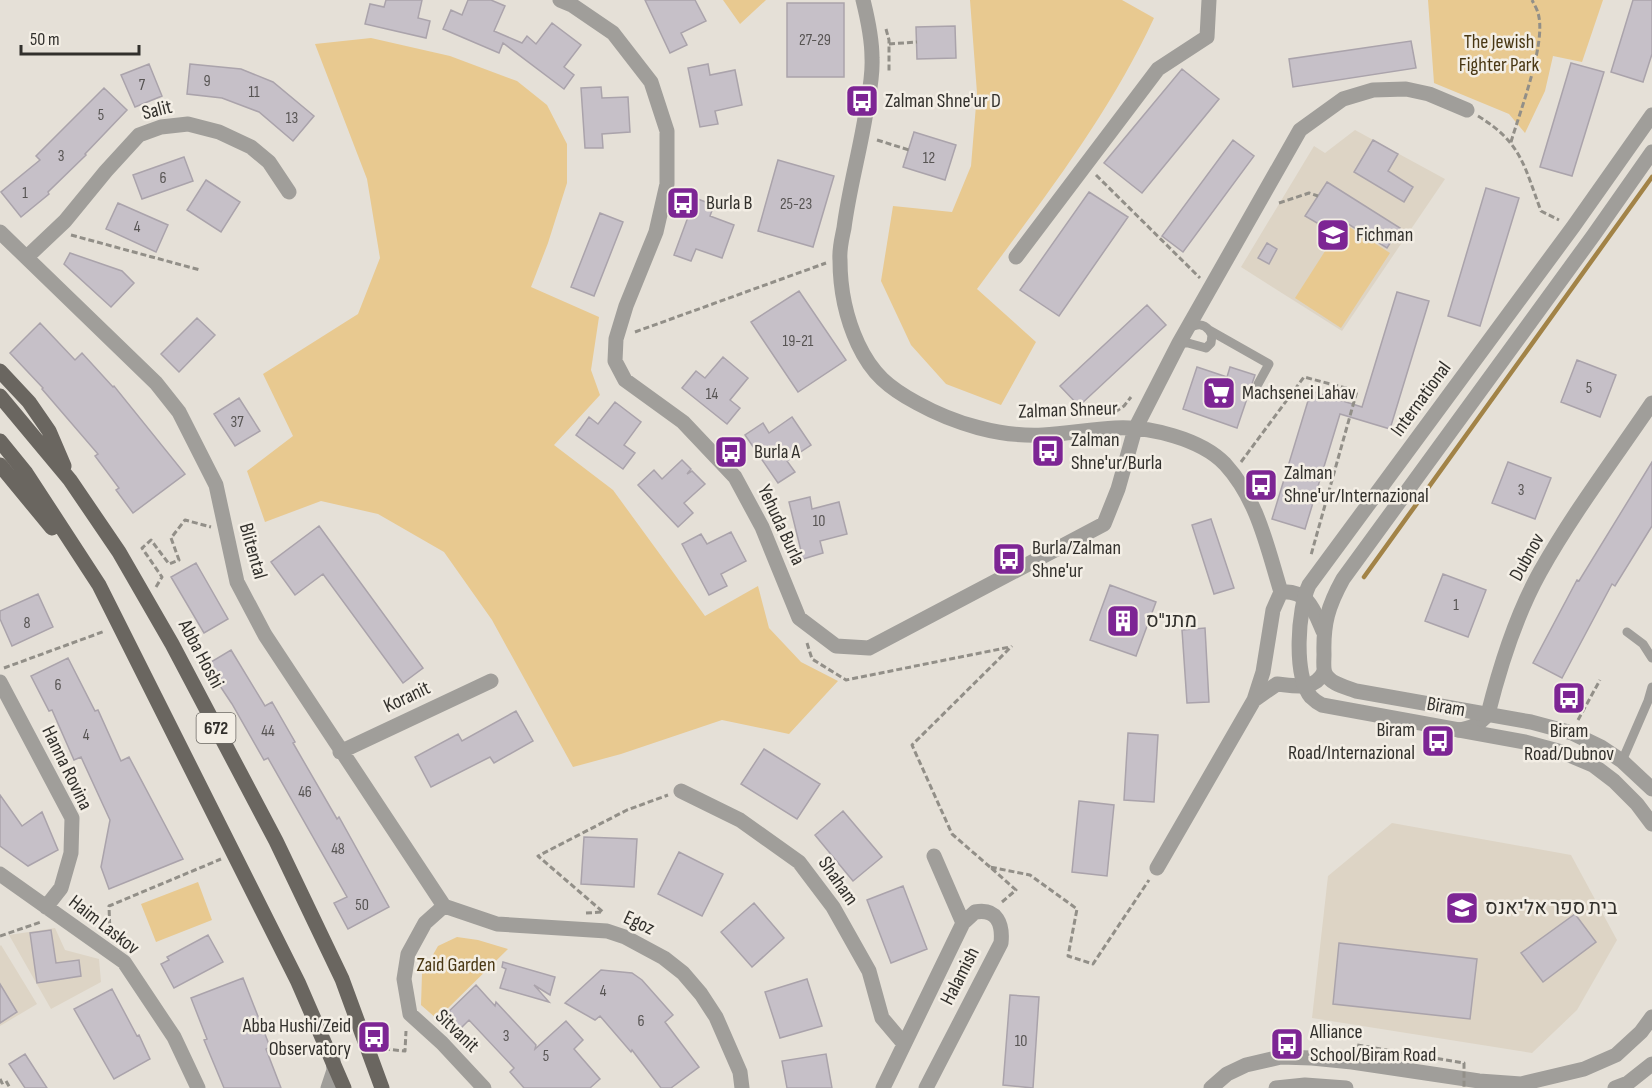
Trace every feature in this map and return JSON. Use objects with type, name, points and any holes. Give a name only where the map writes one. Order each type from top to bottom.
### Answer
[{"type":"main road","points":[[0,371],[29,402],[49,431],[70,480]]},
{"type":"main road","name":"Abba Hoshi","points":[[0,396],[70,480],[119,552],[147,601],[276,840],[342,979],[382,1088]]},
{"type":"main road","name":"672","points":[[0,441],[26,473],[99,585],[298,981],[344,1088]]},
{"type":"main road","points":[[0,465],[99,585]]},
{"type":"street","name":"Yehuda Burla","points":[[560,0],[572,5],[613,33],[651,82],[667,131],[667,184],[656,232],[626,306],[616,339],[615,361],[625,380],[683,422],[735,477],[762,527],[799,618]]},
{"type":"street","name":"Zalman Shneur","points":[[863,0],[871,31],[870,87],[834,260],[846,309],[858,344],[877,377],[905,397],[932,412],[990,432],[1042,435],[1118,428],[1184,438],[1212,453],[1233,474],[1255,510],[1265,534],[1281,592]]},
{"type":"street","points":[[1016,257],[1158,69],[1207,37],[1209,0]]},
{"type":"street","points":[[799,618],[836,646],[868,648],[1104,524],[1118,489],[1135,429],[1187,328],[1300,130],[1343,99],[1373,90],[1406,89],[1429,94],[1472,113]]},
{"type":"street","name":"International","points":[[1304,596],[1316,576],[1573,227],[1652,115]]},
{"type":"street","name":"Salit","points":[[27,257],[65,221],[139,135],[162,127],[188,124],[219,132],[251,147],[269,162],[290,192]]},
{"type":"street","points":[[1263,672],[1266,677],[1277,684],[1305,687],[1317,682],[1324,672],[1323,631],[1329,607],[1343,579],[1652,152]]},
{"type":"street","name":"Blitental","points":[[0,232],[156,383],[179,412],[216,485],[237,582],[265,634],[340,752],[444,906]]},
{"type":"street","name":"Dubnov","points":[[1488,714],[1512,634],[1539,573],[1652,403]]},
{"type":"street","points":[[1157,868],[1254,700],[1263,672],[1273,610],[1281,592],[1290,591],[1304,596],[1323,631]]},
{"type":"street","points":[[1304,596],[1300,670],[1305,687]]},
{"type":"street","name":"Biram","points":[[1324,672],[1340,686],[1356,691],[1532,722],[1572,733],[1601,747],[1622,761],[1652,789]]},
{"type":"street","name":"Koranit","points":[[340,752],[491,681]]},
{"type":"street","name":"Hanna Rovina","points":[[0,682],[72,818],[72,853],[61,888],[46,907]]},
{"type":"street","points":[[1254,700],[1277,684]]},
{"type":"street","name":"Biram","points":[[1305,687],[1317,702],[1328,707],[1525,742],[1562,752],[1593,765],[1614,781],[1637,804],[1652,824]]},
{"type":"street","points":[[1458,730],[1472,728],[1482,722],[1488,714]]},
{"type":"street","name":"Shaham","points":[[681,791],[740,820],[799,862],[832,907],[869,971],[882,1018],[904,1044]]},
{"type":"street","name":"Halamish","points":[[934,856],[963,923]]},
{"type":"street","name":"Haim Laskov","points":[[0,874],[124,962],[174,1037],[198,1088]]},
{"type":"street","name":"Sitvanit","points":[[444,906],[425,922],[408,954],[404,979],[410,1014],[442,1043],[484,1088]]},
{"type":"street","name":"Egoz","points":[[444,906],[497,924],[607,931],[625,937],[655,953],[683,973],[701,994],[716,1017],[740,1072],[742,1088]]},
{"type":"street","name":"Halamish","points":[[884,1088],[963,923],[975,912],[990,912],[1000,922],[1001,943],[926,1088]]},
{"type":"street","points":[[1211,1088],[1227,1074],[1246,1065],[1281,1057],[1352,1062],[1521,1086],[1584,1069],[1616,1054],[1641,1032],[1652,1017]]},
{"type":"street","points":[[328,1088],[334,1070],[333,1060]]},
{"type":"street","points":[[1616,1088],[1628,1083],[1652,1064]]},
{"type":"street","points":[[1276,1088],[1305,1085],[1346,1088]]},
{"type":"lane","points":[[1187,328],[1197,324],[1205,326],[1269,364],[1258,384]]},
{"type":"lane","points":[[1179,343],[1206,348],[1211,343],[1212,335],[1209,330]]},
{"type":"lane","points":[[1627,632],[1643,644],[1652,658]]},
{"type":"lane","points":[[1622,761],[1652,687]]},
{"type":"path","points":[[1511,142],[1539,40],[1539,15],[1532,0]]},
{"type":"path","points":[[884,20],[889,44],[888,75]]},
{"type":"path","points":[[889,44],[917,42]]},
{"type":"path","points":[[1472,113],[1495,126],[1511,142],[1521,158],[1541,211],[1573,227]]},
{"type":"path","points":[[875,149],[877,140],[909,150]]},
{"type":"path","points":[[1087,165],[1210,288]]},
{"type":"path","points":[[1279,203],[1310,193],[1318,196]]},
{"type":"path","points":[[54,231],[200,270]]},
{"type":"path","points":[[616,339],[834,260]]},
{"type":"path","points":[[828,273],[834,260]]},
{"type":"path","points":[[1233,474],[1304,377],[1357,391],[1312,554]]},
{"type":"path","points":[[1107,415],[1124,406],[1131,397]]},
{"type":"path","points":[[147,601],[162,577],[142,548],[151,540],[169,564],[179,560],[171,538],[185,520],[211,527],[222,515]]},
{"type":"path","points":[[799,618],[812,659],[846,680],[1012,646],[912,745],[952,834],[1016,890],[990,912]]},
{"type":"path","points":[[0,670],[119,626]]},
{"type":"path","points":[[1572,733],[1600,680]]},
{"type":"path","points":[[582,913],[603,912],[538,856],[627,810],[681,791]]},
{"type":"path","points":[[110,952],[109,906],[233,854]]},
{"type":"path","points":[[990,867],[1030,875],[1077,909],[1068,956],[1093,964],[1157,868]]},
{"type":"path","points":[[0,936],[18,928],[61,917]]},
{"type":"path","points":[[367,1046],[405,1052],[409,1008]]},
{"type":"path","points":[[1352,1062],[1357,1045],[1464,1063],[1464,1088]]},
{"type":"path","points":[[0,1079],[2,1083],[6,1081],[10,1088]]},
{"type":"shaded area","name":"Fichman","points":[[1355,130],[1445,179],[1342,331],[1241,267],[1314,146],[1325,153]]},
{"type":"shaded area","name":"בית ספר אליאנס","points":[[1392,823],[1571,855],[1617,940],[1577,1010],[1532,1053],[1312,1018],[1328,876]]},
{"type":"shaded area","points":[[55,928],[65,950],[99,959],[101,982],[51,1009],[9,935]]},
{"type":"shaded area","points":[[0,946],[37,1004],[0,1026]]},
{"type":"green space","points":[[723,0],[766,0],[740,24]]},
{"type":"green space","points":[[970,0],[1122,0],[1154,18],[1116,90],[1095,124],[977,289],[1036,342],[1001,405],[946,384],[911,345],[881,281],[893,206],[952,212],[971,166],[977,93]]},
{"type":"green space","name":"The Jewish Fighter Park","points":[[1428,0],[1603,0],[1582,62],[1553,56],[1545,91],[1525,133],[1509,114],[1434,83]]},
{"type":"green space","points":[[371,38],[450,56],[517,81],[547,105],[567,144],[567,183],[531,287],[599,317],[591,370],[600,395],[554,445],[613,490],[705,616],[758,586],[769,628],[801,662],[838,681],[789,734],[722,720],[621,754],[573,767],[492,620],[444,552],[378,514],[321,501],[265,522],[247,471],[293,436],[263,374],[358,314],[380,258],[367,179],[315,44]]},
{"type":"green space","points":[[1343,223],[1390,253],[1341,328],[1295,298]]},
{"type":"green space","points":[[198,882],[212,920],[156,942],[141,904]]},
{"type":"green space","name":"Zaid Garden","points":[[457,937],[478,940],[508,949],[437,1019],[421,1005],[422,974],[438,946]]},
{"type":"building","points":[[386,0],[422,0],[418,18],[430,21],[426,38],[365,24],[370,4],[384,7]]},
{"type":"building","points":[[468,0],[491,0],[505,6],[494,31],[522,43],[527,36],[536,44],[552,23],[581,45],[564,67],[574,75],[564,89],[503,43],[499,53],[443,29],[451,10],[462,15]]},
{"type":"building","points":[[645,0],[695,0],[706,21],[681,33],[687,45],[670,53]]},
{"type":"building","points":[[1633,0],[1652,0],[1652,54],[1643,82],[1611,72]]},
{"type":"building","points":[[787,3],[844,3],[844,77],[787,77]]},
{"type":"building","points":[[955,26],[956,58],[917,59],[916,27]]},
{"type":"building","points":[[1411,41],[1416,68],[1293,87],[1289,59]]},
{"type":"building","points":[[1571,63],[1604,72],[1572,176],[1540,167]]},
{"type":"building","points":[[149,64],[162,96],[135,107],[121,75]]},
{"type":"building","points":[[190,64],[241,69],[273,82],[314,116],[293,141],[259,112],[222,98],[187,94]]},
{"type":"building","points":[[708,64],[710,75],[735,70],[742,105],[715,111],[718,124],[700,127],[688,68]]},
{"type":"building","points":[[1182,69],[1219,99],[1142,193],[1104,163]]},
{"type":"building","points":[[601,87],[602,98],[628,97],[630,132],[602,134],[603,148],[585,148],[581,88]]},
{"type":"building","points":[[104,88],[127,110],[48,192],[49,194],[21,217],[1,192],[40,160],[36,156]]},
{"type":"building","points":[[914,132],[956,145],[945,180],[903,167]]},
{"type":"building","points":[[1233,140],[1254,156],[1183,252],[1162,236]]},
{"type":"building","points":[[1373,140],[1398,154],[1388,171],[1413,187],[1404,202],[1354,172]]},
{"type":"building","points":[[184,157],[193,181],[142,199],[133,175]]},
{"type":"building","points":[[778,160],[834,176],[813,247],[758,231]]},
{"type":"building","points":[[206,180],[240,202],[221,232],[187,210]]},
{"type":"building","points":[[1327,182],[1400,228],[1387,248],[1345,222],[1336,234],[1305,216]]},
{"type":"building","points":[[1486,188],[1519,198],[1480,326],[1448,316]]},
{"type":"building","points":[[1089,192],[1128,217],[1059,316],[1020,290]]},
{"type":"building","points":[[695,198],[714,205],[710,216],[734,225],[722,258],[696,249],[691,261],[674,255]]},
{"type":"building","points":[[118,203],[168,225],[156,252],[106,229]]},
{"type":"building","points":[[600,213],[623,222],[594,296],[571,287]]},
{"type":"building","points":[[1267,243],[1277,249],[1269,264],[1258,258]]},
{"type":"building","points":[[70,253],[122,271],[134,283],[111,307],[64,264]]},
{"type":"building","points":[[799,291],[846,360],[798,392],[751,322]]},
{"type":"building","points":[[1397,292],[1429,301],[1390,429],[1340,414],[1305,529],[1272,519],[1311,391],[1362,407]]},
{"type":"building","points":[[1147,305],[1166,325],[1079,406],[1060,386]]},
{"type":"building","points":[[197,318],[215,335],[179,372],[161,354]]},
{"type":"building","points":[[40,323],[75,360],[82,353],[114,386],[185,474],[133,513],[116,490],[119,488],[95,456],[98,454],[43,388],[10,353]]},
{"type":"building","points":[[723,357],[748,378],[730,400],[740,408],[727,424],[682,388],[696,371],[705,378]]},
{"type":"building","points":[[1577,360],[1616,375],[1600,417],[1561,402]]},
{"type":"building","name":"Machsenei Lahav","points":[[1197,367],[1227,377],[1230,367],[1255,375],[1237,428],[1183,409]]},
{"type":"building","points":[[239,398],[260,431],[235,446],[214,414]]},
{"type":"building","points":[[615,402],[641,422],[624,445],[635,453],[623,469],[576,435],[589,417],[598,424]]},
{"type":"building","points":[[792,417],[811,445],[787,461],[795,472],[778,483],[745,435],[763,423],[769,433]]},
{"type":"building","points":[[682,460],[691,469],[687,474],[692,471],[705,484],[684,503],[693,513],[678,527],[638,485],[654,470],[662,479]]},
{"type":"building","points":[[1508,462],[1551,478],[1535,519],[1492,503]]},
{"type":"building","points":[[1652,462],[1652,526],[1615,586],[1612,584],[1562,678],[1533,663],[1577,580],[1579,581]]},
{"type":"building","points":[[810,497],[812,509],[839,502],[847,534],[820,541],[823,553],[803,559],[789,502]]},
{"type":"building","points":[[1211,519],[1234,588],[1214,594],[1192,525]]},
{"type":"building","points":[[319,526],[423,668],[403,683],[323,574],[295,595],[271,562]]},
{"type":"building","points":[[731,532],[746,561],[721,574],[727,586],[709,595],[682,544],[701,534],[707,544]]},
{"type":"building","points":[[196,563],[228,619],[204,633],[171,577]]},
{"type":"building","points":[[1443,574],[1486,590],[1468,637],[1425,621]]},
{"type":"building","name":"מתנ\"ס","points":[[1110,585],[1156,602],[1136,656],[1090,640]]},
{"type":"building","points":[[38,594],[53,627],[12,646],[0,619],[0,611]]},
{"type":"building","points":[[1205,628],[1209,702],[1187,703],[1182,630]]},
{"type":"building","points":[[231,650],[265,706],[272,702],[295,742],[293,743],[337,819],[339,817],[389,907],[348,929],[334,903],[347,897],[268,758],[264,760],[232,704],[206,665]]},
{"type":"building","points":[[68,658],[95,711],[98,710],[121,761],[129,757],[183,859],[109,889],[101,867],[110,820],[81,757],[74,760],[52,710],[49,711],[31,676]]},
{"type":"building","points":[[516,711],[533,741],[494,763],[490,757],[431,787],[415,757],[458,734],[462,741]]},
{"type":"building","points":[[1128,733],[1158,735],[1154,802],[1124,800]]},
{"type":"building","points":[[764,749],[820,784],[797,819],[741,784]]},
{"type":"building","points":[[0,795],[22,826],[42,812],[58,850],[28,866],[0,846]]},
{"type":"building","points":[[1079,801],[1114,805],[1107,876],[1072,872]]},
{"type":"building","points":[[843,811],[882,857],[853,881],[815,835]]},
{"type":"building","points":[[584,837],[637,839],[634,887],[581,884]]},
{"type":"building","points":[[679,852],[723,874],[702,916],[658,894]]},
{"type":"building","points":[[903,886],[927,949],[891,963],[867,900]]},
{"type":"building","points":[[754,903],[784,938],[752,967],[721,932]]},
{"type":"building","points":[[1575,914],[1596,942],[1543,982],[1521,953]]},
{"type":"building","points":[[51,930],[56,963],[79,960],[81,976],[37,983],[30,933]]},
{"type":"building","points":[[208,935],[223,962],[174,988],[161,964],[169,960],[167,957]]},
{"type":"building","points":[[1339,943],[1477,959],[1470,1019],[1333,1004]]},
{"type":"building","points":[[503,962],[555,977],[550,995],[534,985],[549,1002],[500,988],[506,969],[502,967]]},
{"type":"building","points":[[601,970],[632,973],[642,980],[673,1015],[665,1022],[699,1067],[671,1088],[661,1088],[632,1050],[631,1052],[600,1016],[595,1020],[565,1003]]},
{"type":"building","points":[[243,978],[270,1047],[266,1049],[281,1088],[224,1088],[204,1040],[207,1039],[191,998]]},
{"type":"building","points":[[807,979],[822,1026],[780,1038],[765,992]]},
{"type":"building","points":[[0,984],[17,1012],[0,1023]]},
{"type":"building","points":[[476,985],[495,1006],[496,1002],[536,1045],[535,1049],[566,1021],[583,1040],[574,1049],[600,1079],[590,1088],[524,1088],[510,1072],[514,1068],[469,1020],[456,1033],[444,1016]]},
{"type":"building","points":[[112,989],[150,1059],[114,1079],[74,1009]]},
{"type":"building","points":[[1010,995],[1039,997],[1033,1088],[1003,1085]]},
{"type":"building","points":[[25,1054],[47,1088],[25,1088],[9,1064]]},
{"type":"building","points":[[826,1054],[832,1088],[787,1088],[782,1061]]},
{"type":"waterway","points":[[1364,577],[1652,177]]},
{"type":"place","name":"Zalman Shne'ur D","points":[[862,101]]},
{"type":"place","name":"Burla B","points":[[683,203]]},
{"type":"place","name":"Fichman","points":[[1333,235]]},
{"type":"place","name":"Machsenei Lahav","points":[[1219,393]]},
{"type":"place","name":"Zalman Shne'ur/Burla","points":[[1048,451]]},
{"type":"place","name":"Burla A","points":[[731,452]]},
{"type":"place","name":"Zalman Shne'ur/Internazional","points":[[1261,485]]},
{"type":"place","name":"Burla/Zalman Shne'ur","points":[[1009,559]]},
{"type":"place","name":"מתנ\"ס","points":[[1123,621]]},
{"type":"place","name":"Biram Road/Dubnov","points":[[1569,698]]},
{"type":"place","name":"Biram Road/Internazional","points":[[1438,741]]},
{"type":"place","name":"בית ספר אליאנס","points":[[1462,908]]},
{"type":"place","name":"Abba Hushi/Zeid Observatory","points":[[374,1037]]},
{"type":"place","name":"Alliance School/Biram Road","points":[[1287,1044]]}]
